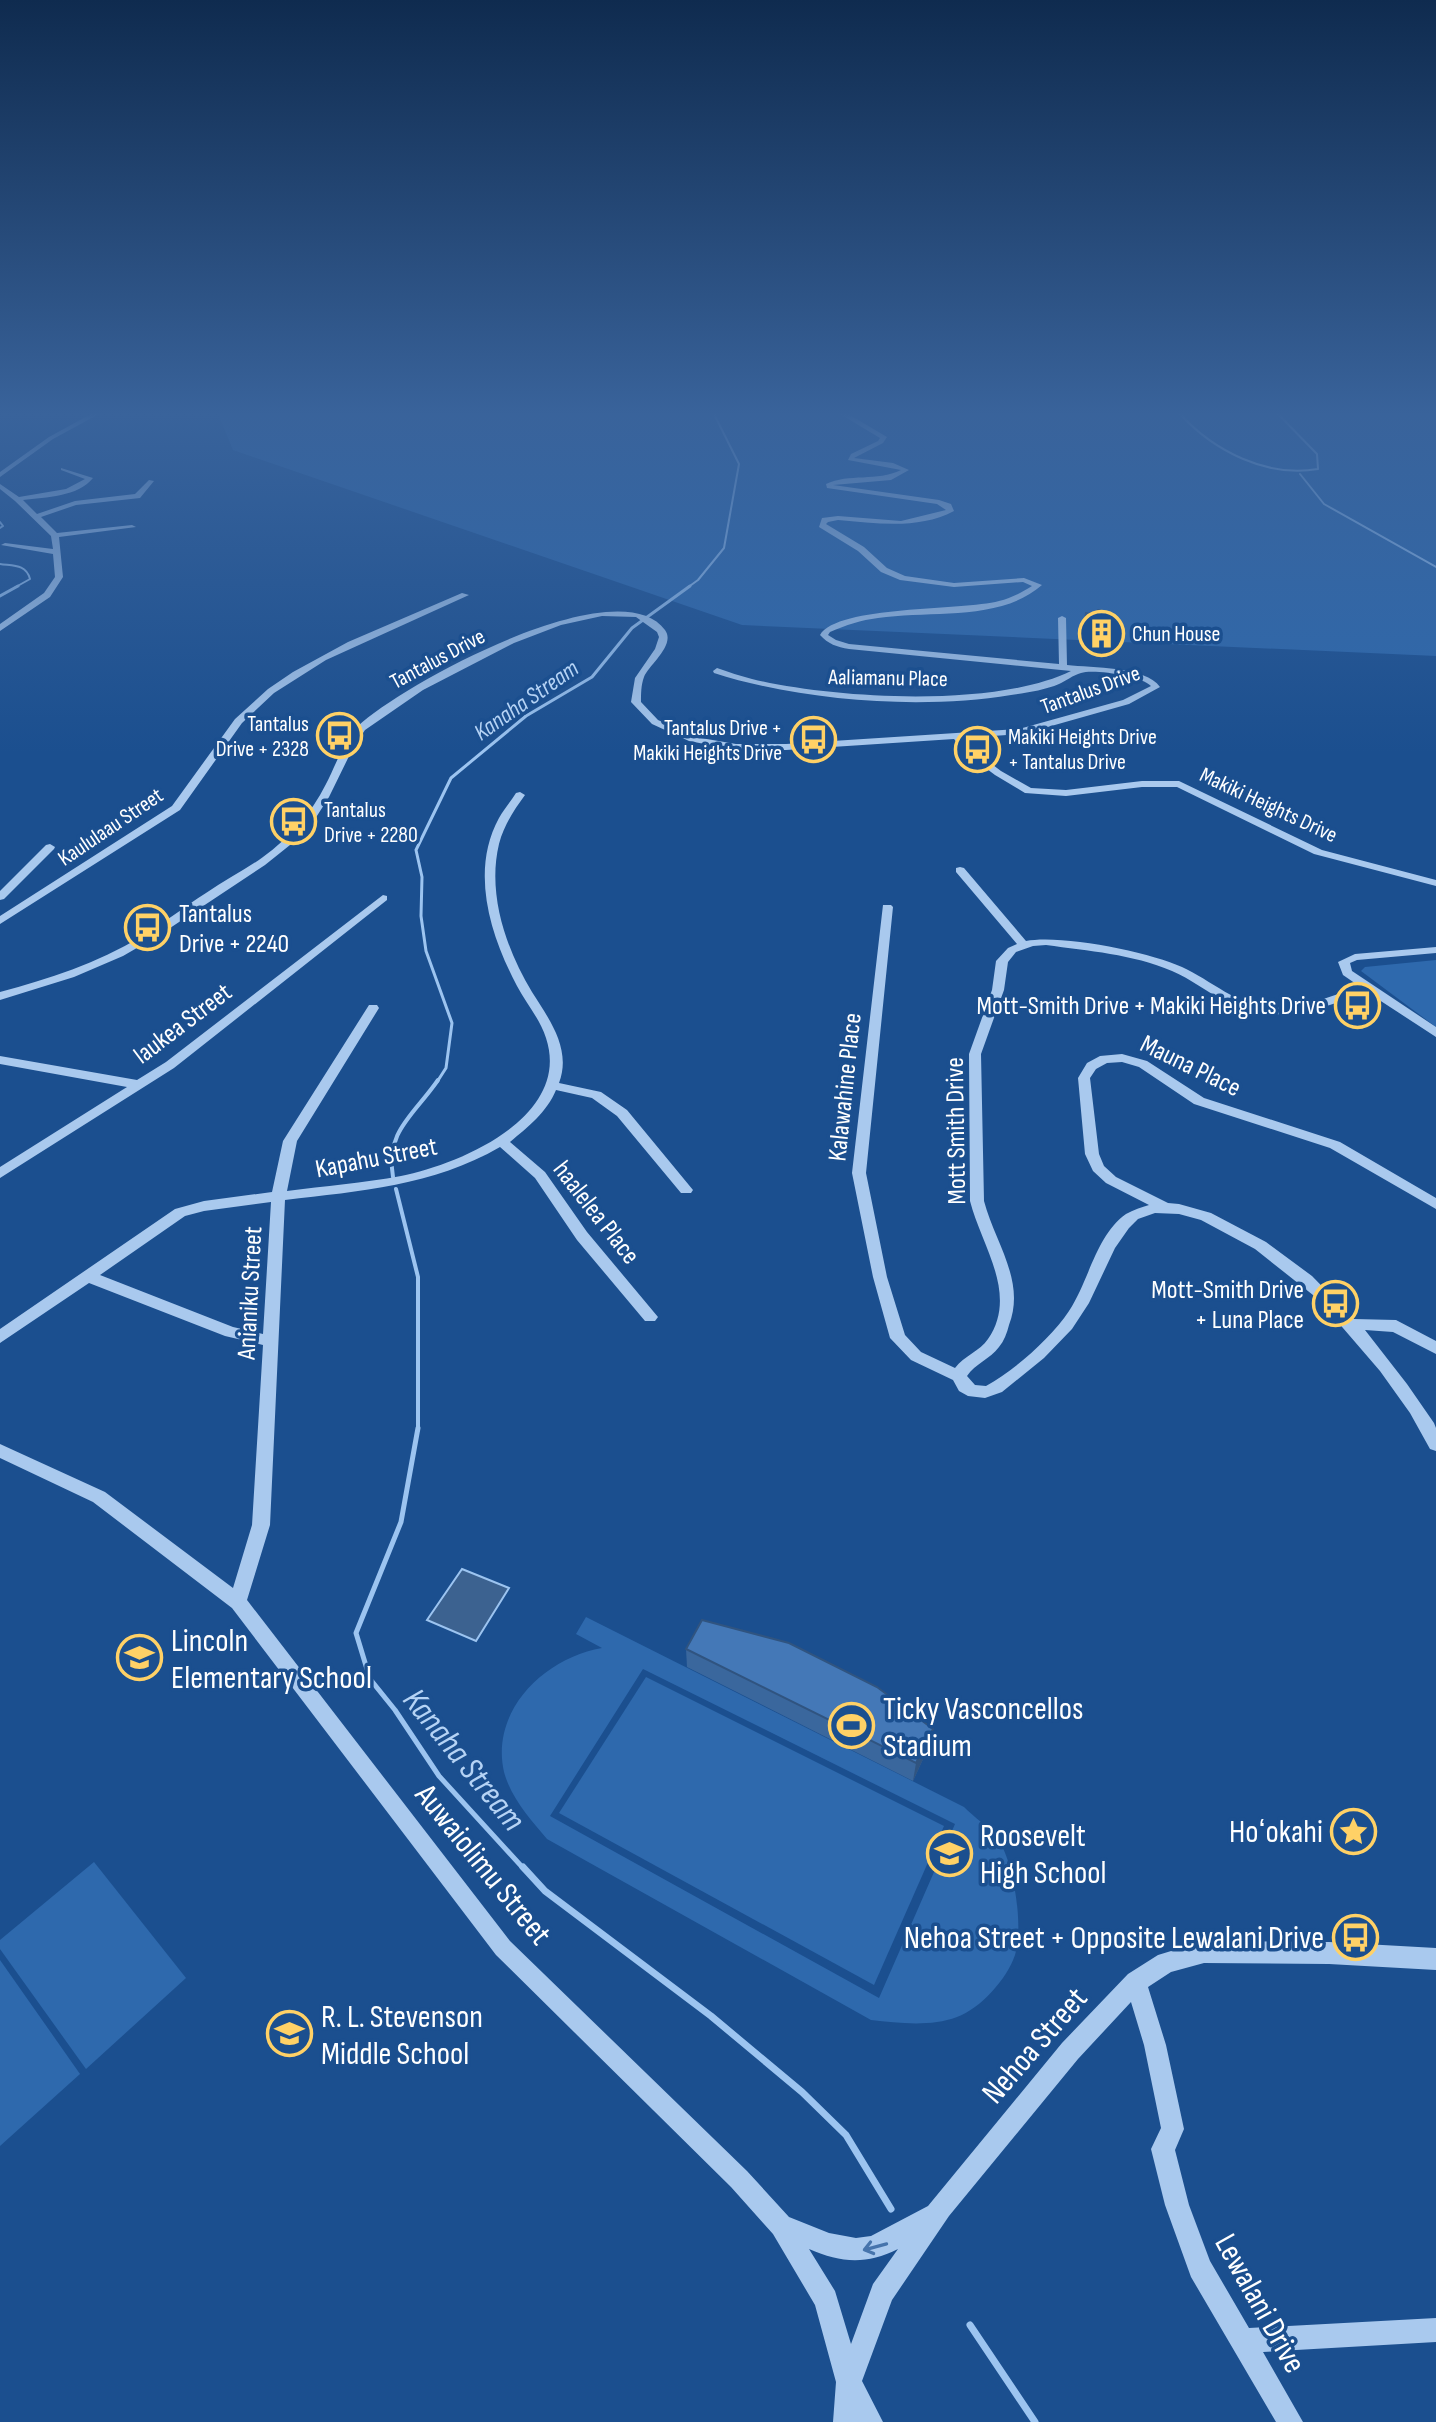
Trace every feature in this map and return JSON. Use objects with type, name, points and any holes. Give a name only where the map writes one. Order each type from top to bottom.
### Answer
[{"type":"street","points":[[0,628],[47,595],[59,577],[55,535],[46,527]]},
{"type":"street","points":[[55,535],[132,527]]},
{"type":"street","name":"Tantalus Drive","points":[[0,996],[85,969],[165,927],[268,858],[302,828],[318,808],[355,737],[382,712],[415,691],[508,644],[552,624],[584,614],[632,613],[659,628],[663,635],[662,643],[639,678],[636,702],[655,722],[692,739],[736,747],[958,738],[1042,727],[1126,702],[1156,687],[1152,681],[1138,675],[844,646],[825,637],[825,632],[834,626],[863,616],[984,606],[1020,596],[1038,585],[1024,580],[954,585],[903,578],[884,570],[861,549],[825,527]]},
{"type":"street","points":[[5,545],[56,552]]},
{"type":"street","name":"Kaululaau Street","points":[[0,921],[176,808],[190,792],[224,737],[252,707],[289,679],[337,652],[465,595]]},
{"type":"street","points":[[1059,678],[1062,618]]},
{"type":"street","name":"Aaliamanu Place","points":[[717,671],[742,682],[824,696],[1009,694],[1073,675],[1082,669]]},
{"type":"street","name":"Makiki Heights Drive","points":[[958,738],[970,752],[1023,789],[1066,793],[1142,784],[1179,784],[1318,852],[1436,883]]},
{"type":"street","points":[[520,795],[502,823],[493,847],[488,870],[489,894],[509,959],[554,1043],[557,1061],[552,1085],[596,1095],[622,1113],[686,1190]]},
{"type":"street","points":[[3,891],[50,847]]},
{"type":"street","points":[[960,870],[1024,945],[1054,943],[1147,958],[1178,969],[1232,1000],[1267,1012],[1336,1002],[1368,987]]},
{"type":"street","name":"Iaukea Street","points":[[0,1173],[140,1085],[383,898]]},
{"type":"street","name":"Kalawahine Place","points":[[887,907],[859,1173],[880,1277],[898,1338],[916,1356],[959,1376]]},
{"type":"street","name":"Mott Smith Drive","points":[[959,1376],[963,1368],[991,1348],[1006,1313],[1008,1287],[1003,1264],[981,1217],[977,1201],[975,1054],[998,990],[1002,961],[1012,950],[1024,945]]},
{"type":"street","points":[[1436,950],[1355,957],[1344,962],[1347,973],[1436,1033]]},
{"type":"street","name":"Anianiku Street","points":[[238,1602],[261,1525],[278,1199],[290,1141],[373,1008]]},
{"type":"street","name":"Mauna Place","points":[[1166,1207],[1111,1180],[1098,1168],[1092,1154],[1084,1078],[1091,1066],[1104,1059],[1122,1058],[1143,1064],[1199,1101],[1335,1145],[1436,1204]]},
{"type":"street","points":[[0,1060],[140,1085]]},
{"type":"street","name":"Kapahu Street","points":[[0,1337],[180,1212],[204,1206],[278,1199],[414,1179],[457,1165],[502,1142],[531,1117],[552,1085]]},
{"type":"street","name":"haalelea Place","points":[[502,1142],[540,1175],[582,1236],[650,1317]]},
{"type":"street","points":[[959,1376],[963,1385],[973,1392],[991,1391],[1052,1342],[1078,1311],[1123,1224],[1145,1210],[1166,1207],[1202,1214],[1267,1250],[1308,1281],[1348,1324],[1418,1412],[1436,1444]]},
{"type":"street","points":[[87,1276],[230,1332],[270,1341]]},
{"type":"street","points":[[1348,1324],[1396,1326],[1436,1348]]},
{"type":"street","name":"Auwaiolimu Street","points":[[0,1451],[99,1497],[238,1602],[503,1948],[739,2179],[781,2226],[826,2300],[849,2382]]},
{"type":"street","name":"Nehoa Street","points":[[846,2422],[849,2382],[882,2293],[941,2208],[1070,2051],[1136,1982],[1166,1963],[1204,1952],[1329,1953],[1436,1959]]},
{"type":"street","name":"Lewalani Drive","points":[[1136,1982],[1155,2045],[1173,2129],[1163,2149],[1177,2205],[1200,2268],[1290,2422]]},
{"type":"street","points":[[781,2226],[841,2249],[872,2250],[894,2241],[941,2208]]},
{"type":"street","points":[[1243,2341],[1436,2330]]},
{"type":"street","points":[[849,2382],[870,2422]]},
{"type":"shaded area","points":[[457,527],[1436,527],[1436,656],[742,625]]},
{"type":"shaded area","points":[[1436,960],[1436,1027],[1361,971],[1365,967]]},
{"type":"shaded area","points":[[462,1569],[509,1588],[476,1641],[427,1620]]},
{"type":"shaded area","points":[[586,1617],[964,1807],[996,1836],[1008,1860],[1016,1894],[1018,1943],[1011,1964],[999,1983],[975,2007],[947,2020],[914,2023],[871,2020],[547,1839],[511,1791],[504,1772],[502,1749],[505,1728],[526,1690],[561,1663],[602,1648],[576,1634]],"holes":[[[643,1669],[955,1824],[879,1998],[550,1816]]]},
{"type":"shaded area","points":[[646,1677],[944,1826],[874,1985],[559,1813]]},
{"type":"shaded area","points":[[94,1862],[186,1978],[86,2069],[0,1949],[0,1940]]},
{"type":"shaded area","points":[[0,1960],[80,2074],[0,2146]]},
{"type":"building","points":[[1098,610],[1107,612],[1108,629],[1084,626],[1086,613],[1094,614]]},
{"type":"building","name":"Ticky Vasconcellos Stadium","points":[[702,1620],[789,1643],[877,1687],[933,1729],[916,1763],[686,1649]]},
{"type":"waterway","name":"Kanaha Stream","points":[[687,588],[698,580],[724,548],[728,527]]},
{"type":"waterway","points":[[1365,527],[1436,567]]},
{"type":"waterway","points":[[0,564],[18,567],[28,574],[30,579],[14,588]]},
{"type":"waterway","points":[[0,596],[18,586]]},
{"type":"waterway","name":"Kanaha Stream","points":[[437,1082],[446,1068],[452,1023],[426,951],[421,916],[422,877],[416,850],[451,778],[526,716],[592,677],[632,628],[690,586]]},
{"type":"waterway","name":"Kanaha Stream","points":[[393,1177],[393,1147],[397,1135],[438,1080]]},
{"type":"waterway","name":"Kanaha Stream","points":[[396,1189],[418,1277],[418,1428]]},
{"type":"waterway","name":"Kanaha Stream","points":[[418,1428],[401,1522],[356,1633],[370,1679],[395,1710],[439,1776],[524,1869]]},
{"type":"waterway","name":"Kanaha Stream","points":[[523,1867],[545,1891],[711,2016],[802,2092],[846,2135],[891,2209]]},
{"type":"waterway","points":[[970,2325],[1035,2422]]},
{"type":"place","name":"Chun House","points":[[1101,633]]},
{"type":"place","name":"Tantalus Drive + 2328","points":[[340,736]]},
{"type":"place","name":"Tantalus Drive + Makiki Heights Drive","points":[[813,740]]},
{"type":"place","name":"Makiki Heights Drive + Tantalus Drive","points":[[977,749]]},
{"type":"place","name":"Tantalus Drive + 2280","points":[[293,822]]},
{"type":"place","name":"Tantalus Drive + 2240","points":[[148,928]]},
{"type":"place","name":"Mott-Smith Drive + Makiki Heights Drive","points":[[1357,1005]]},
{"type":"place","name":"Mott-Smith Drive + Luna Place","points":[[1335,1304]]},
{"type":"place","name":"Lincoln Elementary School","points":[[140,1658]]},
{"type":"place","name":"Ticky Vasconcellos Stadium","points":[[852,1726]]},
{"type":"place","name":"Hoʻokahi","points":[[1354,1831]]},
{"type":"place","name":"Roosevelt High School","points":[[949,1853]]},
{"type":"place","name":"Nehoa Street + Opposite Lewalani Drive","points":[[1355,1937]]},
{"type":"place","name":"R. L. Stevenson Middle School","points":[[290,2034]]}]
